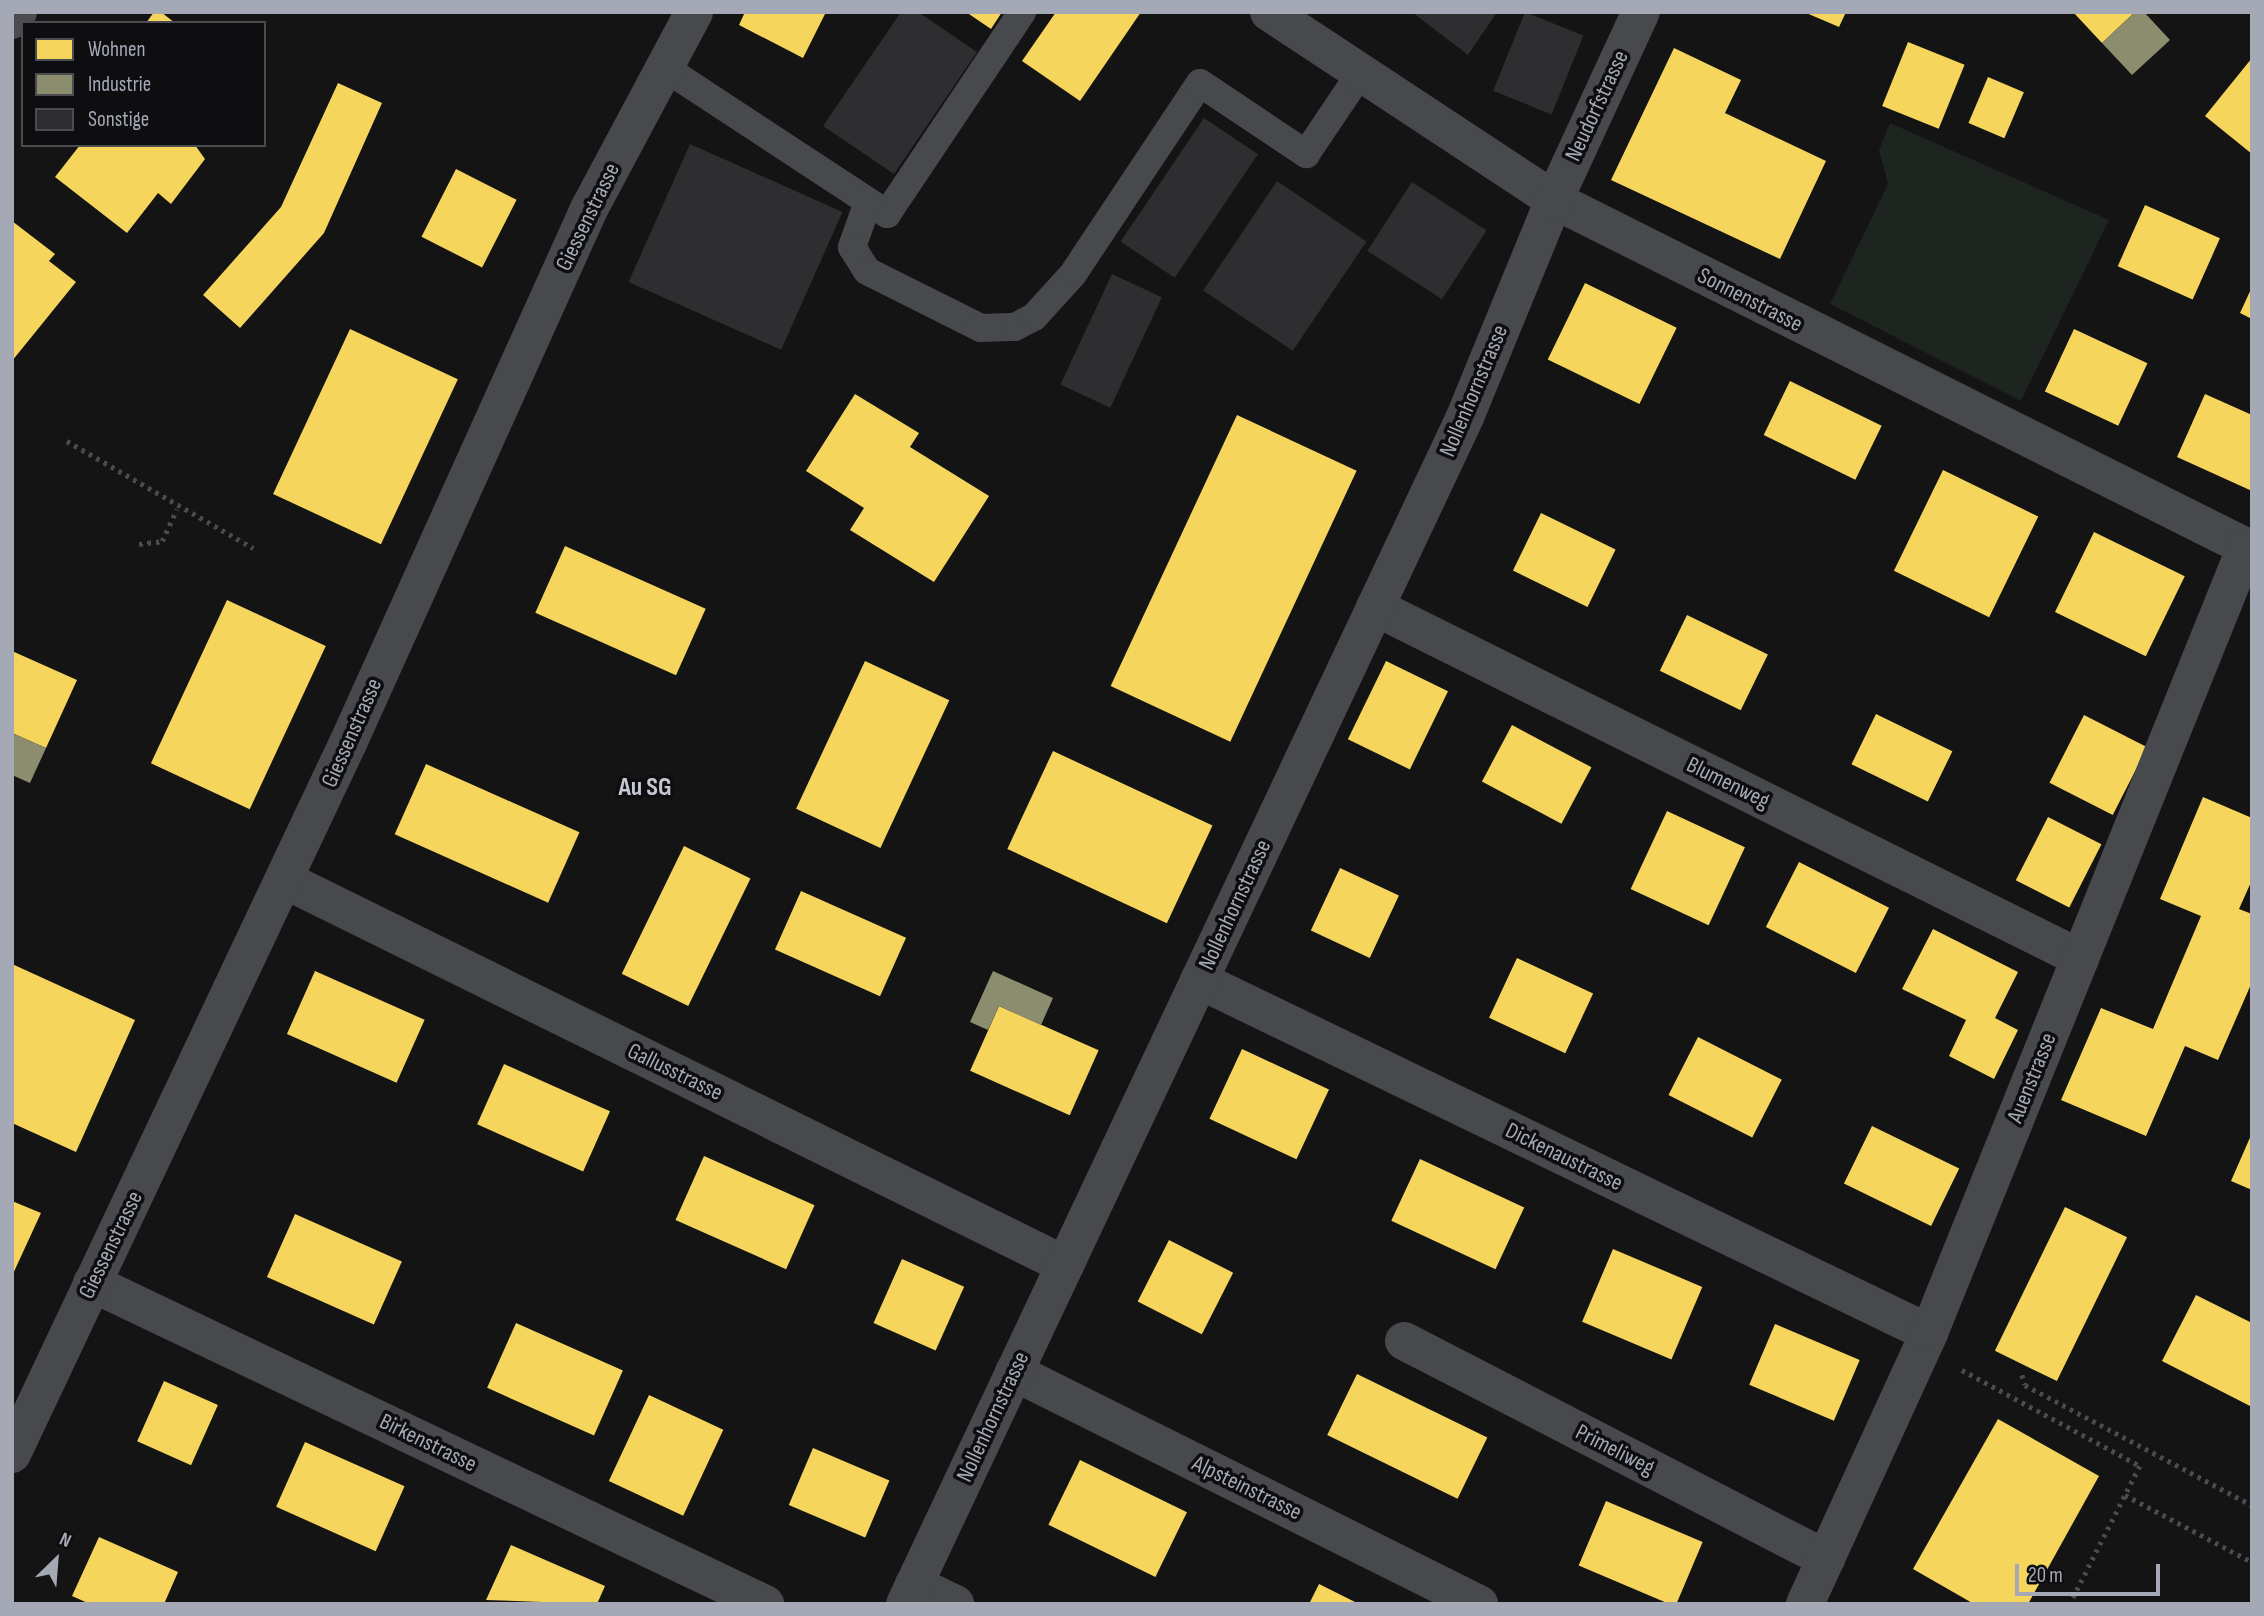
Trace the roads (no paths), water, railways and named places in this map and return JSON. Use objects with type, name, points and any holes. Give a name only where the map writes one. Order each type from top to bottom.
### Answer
[{"type":"main road","points":[[12,20],[18,12]]},
{"type":"street","name":"Giessenstrasse","points":[[12,1454],[285,880],[589,209],[694,12]]},
{"type":"street","name":"Sonnenstrasse","points":[[1269,12],[1359,75],[1553,200],[2249,549]]},
{"type":"street","name":"Neudorfstrasse","points":[[1553,200],[1641,12]]},
{"type":"street","name":"Nollenhornstrasse","points":[[910,1594],[1465,417],[1553,200]]},
{"type":"street","name":"Auenstrasse","points":[[1805,1604],[1926,1341],[2249,549]]},
{"type":"street","name":"Blumenweg","points":[[1375,607],[2080,958]]},
{"type":"street","name":"Gallusstrasse","points":[[285,880],[1065,1265]]},
{"type":"street","name":"Dickenaustrasse","points":[[1199,981],[1926,1341]]},
{"type":"street","name":"Birkenstrasse","points":[[92,1283],[765,1604]]},
{"type":"street","name":"Primeliweg","points":[[1404,1341],[1826,1559]]},
{"type":"street","name":"Alpsteinstrasse","points":[[1014,1372],[1479,1604]]},
{"type":"street","points":[[910,1594],[956,1604]]},
{"type":"lane","points":[[665,68],[887,214],[1022,12]]},
{"type":"lane","points":[[868,202],[852,247],[867,271],[981,328],[1015,327],[1034,317],[1073,274],[1200,83],[1306,154],[1359,75]]},
{"type":"district","name":"Au SG","points":[[645,788]]}]
